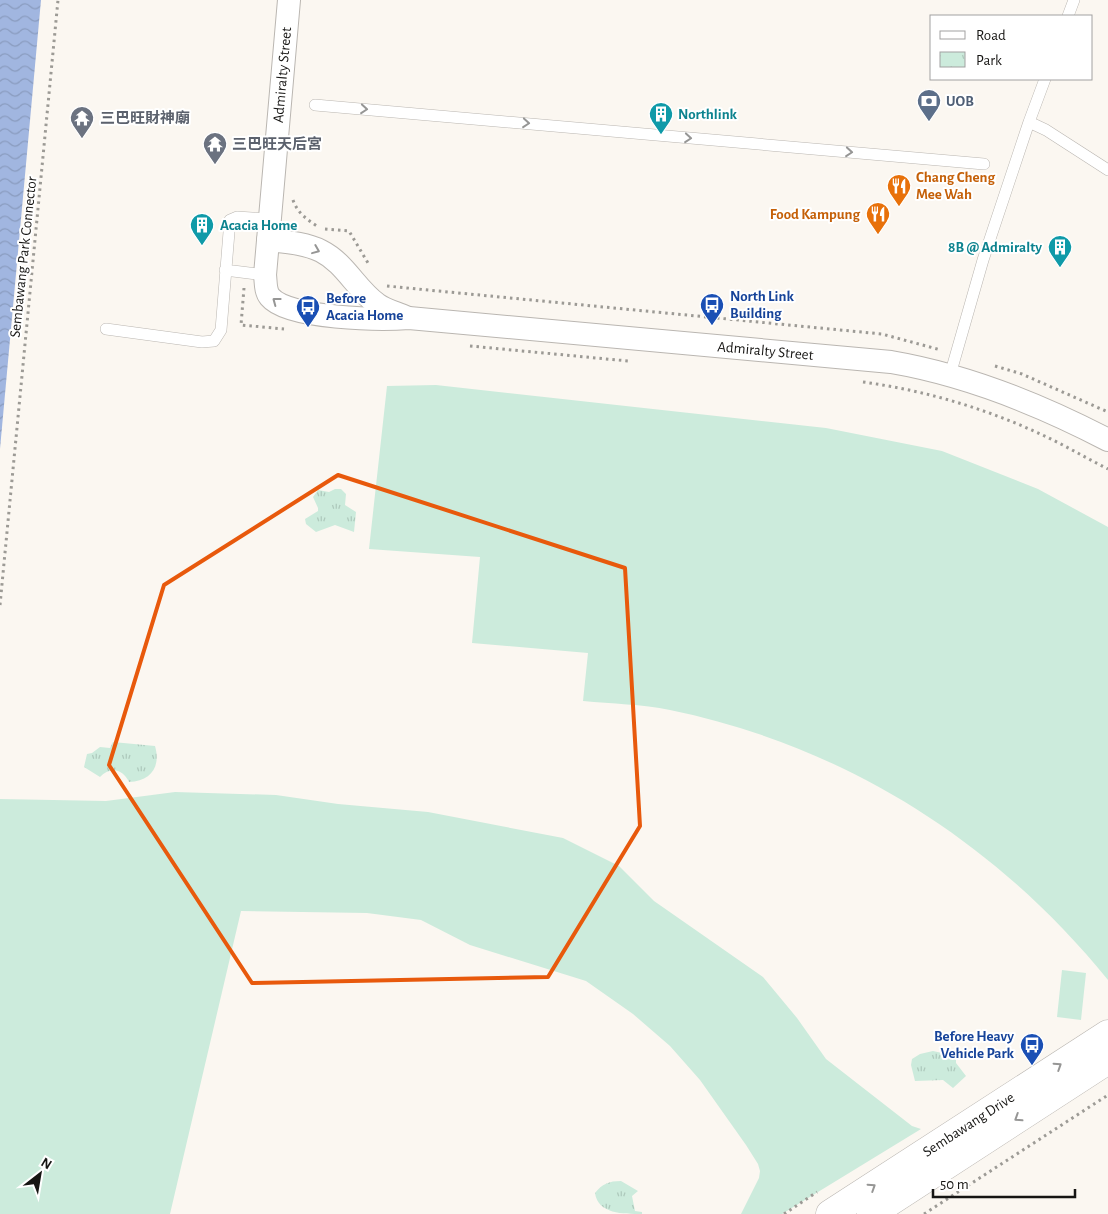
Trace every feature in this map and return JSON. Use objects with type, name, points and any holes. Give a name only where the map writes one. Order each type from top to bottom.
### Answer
[{"type":"main road","name":"Sembawang Drive","points":[[831,1214],[1108,1034]]},
{"type":"main road","name":"Sembawang Drive","points":[[871,1214],[1108,1060]]},
{"type":"street","name":"Admiralty Street","points":[[289,0],[265,275],[269,296],[289,309],[376,320],[409,318],[910,365],[950,375],[1060,415],[1108,440]]},
{"type":"street","name":"Admiralty Street","points":[[269,230],[321,251],[339,263],[357,286],[378,304],[409,318]]},
{"type":"lane","points":[[1068,15],[1074,0]]},
{"type":"lane","points":[[950,375],[983,260],[1045,80]]},
{"type":"lane","points":[[315,104],[984,164]]},
{"type":"lane","points":[[1029,122],[1046,130],[1108,170]]},
{"type":"lane","points":[[106,329],[202,342],[214,341],[221,330],[230,220],[237,218],[269,230]]},
{"type":"lane","points":[[225,270],[265,275]]},
{"type":"path","name":"Sembawang Park Connector","points":[[0,605],[58,0]]},
{"type":"path","points":[[292,197],[296,207],[306,218],[322,229],[349,231],[371,268]]},
{"type":"path","points":[[382,285],[882,334],[919,343]]},
{"type":"path","points":[[539,354],[638,362]]},
{"type":"path","points":[[862,382],[890,386],[956,401],[1036,432],[1108,469]]},
{"type":"path","points":[[924,1214],[1108,1095]]},
{"type":"path","points":[[784,1214],[789,1210]]},
{"type":"highlighted area","points":[[338,475],[625,568],[640,826],[548,977],[252,983],[109,765],[164,585]]},
{"type":"green space","points":[[436,385],[826,428],[942,451],[1038,489],[1108,527],[1108,980],[1064,930],[1017,885],[966,843],[913,807],[856,775],[797,748],[734,726],[659,708],[583,701],[588,653],[472,643],[480,557],[369,549],[387,386]]},
{"type":"green space","points":[[341,489],[346,494],[345,505],[356,512],[354,532],[335,525],[316,532],[306,524],[305,519],[318,511],[313,497],[318,490],[329,492]]},
{"type":"green space","points":[[113,742],[155,746],[157,760],[152,772],[143,779],[129,782],[120,772],[108,771],[100,777],[84,767],[87,754],[100,747],[110,748]]},
{"type":"green space","points":[[175,792],[276,795],[338,804],[428,812],[563,838],[619,866],[654,901],[763,977],[797,1018],[826,1059],[912,1126],[921,1129],[782,1214],[741,1214],[759,1178],[760,1171],[758,1164],[746,1145],[700,1080],[670,1046],[633,1014],[586,981],[470,945],[421,920],[367,913],[241,911],[170,1214],[0,1214],[0,799],[106,801]]},
{"type":"green space","points":[[1062,970],[1086,973],[1081,1020],[1057,1017]]},
{"type":"green space","points":[[933,1051],[956,1056],[956,1063],[966,1076],[953,1088],[943,1080],[915,1081],[911,1065],[912,1059],[920,1054]]},
{"type":"green space","points":[[621,1181],[638,1191],[632,1196],[635,1211],[642,1212],[642,1214],[612,1211],[606,1209],[597,1200],[595,1193],[600,1187],[609,1182]]},
{"type":"water","points":[[0,0],[41,0],[0,449]]},
{"type":"place","name":"UOB","points":[[929,122]]},
{"type":"place","name":"Northlink","points":[[661,135]]},
{"type":"place","name":"三巴旺財神廟","points":[[82,139]]},
{"type":"place","name":"三巴旺天后宮","points":[[215,165]]},
{"type":"place","name":"Chang Cheng Mee Wah","points":[[899,207]]},
{"type":"place","name":"Food Kampung","points":[[878,235]]},
{"type":"place","name":"Acacia Home","points":[[202,246]]},
{"type":"place","name":"8B @ Admiralty","points":[[1060,268]]},
{"type":"place","name":"North Link Building","points":[[712,326]]},
{"type":"place","name":"Before Acacia Home","points":[[308,328]]},
{"type":"place","name":"Before Heavy Vehicle Park","points":[[1032,1066]]}]
